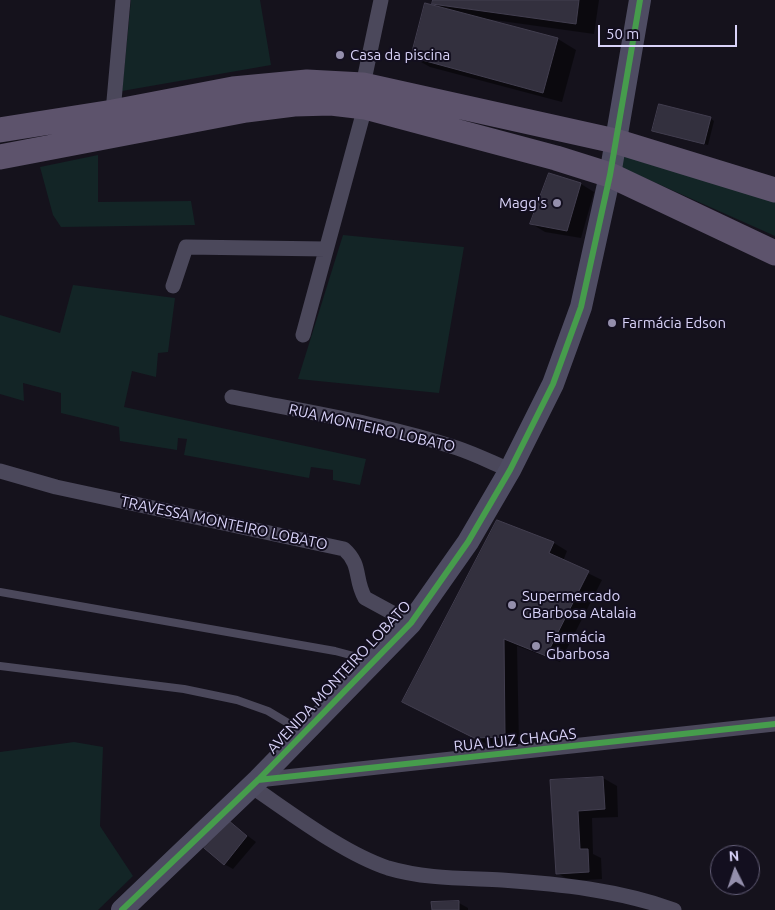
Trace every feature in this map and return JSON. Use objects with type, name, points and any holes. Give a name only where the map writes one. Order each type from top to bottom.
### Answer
[{"type":"main road","points":[[0,130],[113,112],[233,89],[307,82],[364,96],[615,141],[775,190]]},
{"type":"main road","points":[[0,157],[246,110],[294,104],[331,103],[364,96],[610,175],[775,254]]},
{"type":"street","points":[[113,112],[123,0]]},
{"type":"street","points":[[303,335],[364,96],[381,0]]},
{"type":"street","name":"AVENIDA MONTEIRO LOBATO","points":[[122,910],[255,783],[411,623],[468,542],[510,470],[553,384],[581,307],[610,175],[640,0]]},
{"type":"street","points":[[173,286],[186,247],[326,249]]},
{"type":"street","name":"RUA MONTEIRO LOBATO","points":[[232,397],[326,415],[405,433],[458,448],[510,470]]},
{"type":"street","name":"TRAVESSA MONTEIRO LOBATO","points":[[0,471],[56,487],[344,549],[353,556],[360,586],[365,598],[411,623]]},
{"type":"street","name":"RUA LUIZ CHAGAS","points":[[255,783],[775,724]]},
{"type":"street","points":[[255,783],[304,822],[356,854],[388,868],[423,876],[588,888],[655,903],[674,910]]},
{"type":"lane","points":[[0,592],[335,651],[374,662]]},
{"type":"lane","points":[[0,666],[184,690],[237,700],[268,710],[303,733]]},
{"type":"shaded area","points":[[131,0],[260,0],[271,65],[122,91]]},
{"type":"shaded area","points":[[620,152],[775,201],[775,236],[618,166]]},
{"type":"shaded area","points":[[98,155],[98,202],[191,201],[195,225],[61,227],[53,215],[40,167]]},
{"type":"shaded area","points":[[343,235],[464,247],[439,393],[298,379]]},
{"type":"shaded area","points":[[73,285],[175,298],[168,352],[158,353],[156,377],[132,371],[124,407],[366,459],[360,485],[333,480],[333,470],[311,467],[309,478],[184,455],[187,439],[178,438],[177,450],[120,441],[119,427],[61,413],[61,393],[23,383],[24,401],[0,394],[0,315],[60,333]]},
{"type":"shaded area","points":[[74,742],[103,747],[100,826],[133,876],[98,910],[0,910],[0,752]]},
{"type":"building","points":[[433,0],[579,0],[576,24],[432,4]]},
{"type":"building","points":[[425,3],[558,38],[543,93],[411,57]]},
{"type":"building","points":[[659,104],[711,117],[704,144],[652,131]]},
{"type":"building","name":"Magg's","points":[[549,173],[581,183],[567,231],[530,224]]},
{"type":"building","name":"Supermercado GBarbosa Atalaia","points":[[497,520],[554,542],[549,553],[589,571],[546,656],[504,639],[505,737],[474,738],[402,702]]},
{"type":"building","points":[[603,777],[605,809],[578,811],[580,849],[588,849],[589,872],[556,874],[550,780]]},
{"type":"building","points":[[228,820],[247,836],[224,865],[204,848]]},
{"type":"building","points":[[459,901],[459,910],[432,910],[431,902]]},
{"type":"cycle path","points":[[122,910],[258,780],[411,623],[468,542],[510,470],[553,384],[581,307],[610,175],[640,0]]},
{"type":"cycle path","points":[[258,780],[775,724]]},
{"type":"place","name":"Casa da piscina","points":[[340,55]]},
{"type":"place","name":"Magg's","points":[[557,203]]},
{"type":"place","name":"Farmácia Edson","points":[[612,323]]},
{"type":"place","name":"Supermercado GBarbosa Atalaia","points":[[512,605]]},
{"type":"place","name":"Farmácia Gbarbosa","points":[[536,646]]}]
